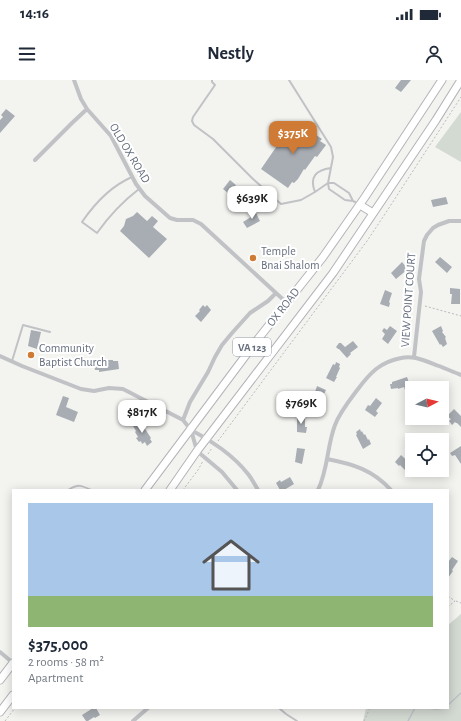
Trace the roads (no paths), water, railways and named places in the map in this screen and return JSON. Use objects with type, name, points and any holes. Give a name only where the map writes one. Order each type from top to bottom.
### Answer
[{"type":"highway","name":"OX ROAD","points":[[147,489],[323,257],[356,203],[442,80]]},
{"type":"highway","name":"OX ROAD","points":[[171,489],[197,451],[332,273],[436,120],[461,80]]},
{"type":"highway","points":[[356,203],[373,214]]},
{"type":"highway","points":[[0,680],[12,664]]},
{"type":"highway","points":[[0,712],[12,696]]},
{"type":"street","name":"OLD OX ROAD","points":[[74,80],[78,94],[87,109],[111,136],[132,177],[145,196],[170,218],[177,220],[193,220],[201,224],[287,303]]},
{"type":"street","points":[[35,160],[87,109]]},
{"type":"street","name":"VIEW POINT COURT","points":[[414,357],[421,292],[419,279],[422,246],[425,238],[433,228],[449,221],[461,221]]},
{"type":"street","points":[[183,420],[190,402],[222,346],[250,313],[268,301],[276,293]]},
{"type":"street","points":[[0,356],[11,362],[88,390],[115,388],[127,391],[183,420],[191,430],[197,451],[222,472],[236,489]]},
{"type":"street","points":[[318,489],[332,434],[338,417],[345,405],[367,377],[376,369],[388,362],[414,357],[461,376]]},
{"type":"street","points":[[191,430],[207,438],[234,460],[247,473],[257,489]]},
{"type":"street","points":[[327,459],[362,468],[375,475],[391,489]]},
{"type":"street","points":[[0,652],[12,662]]},
{"type":"street","points":[[133,721],[147,709]]},
{"type":"lane","points":[[212,80],[215,85],[193,117],[192,121],[194,125],[213,139],[253,179],[281,204],[301,200],[316,192],[328,183],[334,183],[349,193],[356,203]]},
{"type":"lane","points":[[289,80],[331,147],[333,157],[328,183],[329,189],[345,200],[356,203]]},
{"type":"lane","points":[[316,192],[313,187],[313,179],[322,169],[331,168]]},
{"type":"lane","points":[[132,177],[122,181],[101,197],[82,222],[97,233],[108,218],[126,199],[139,189]]},
{"type":"lane","points":[[11,362],[23,324],[50,332]]},
{"type":"lane","points":[[70,489],[80,485],[89,489]]},
{"type":"lane","points":[[280,709],[297,721]]},
{"type":"waterway","points":[[449,704],[461,693]]},
{"type":"waterway","points":[[408,721],[414,709]]},
{"type":"place","name":"Temple Bnai Shalom","points":[[253,258]]},
{"type":"place","name":"Community Baptist Church","points":[[31,355]]}]
